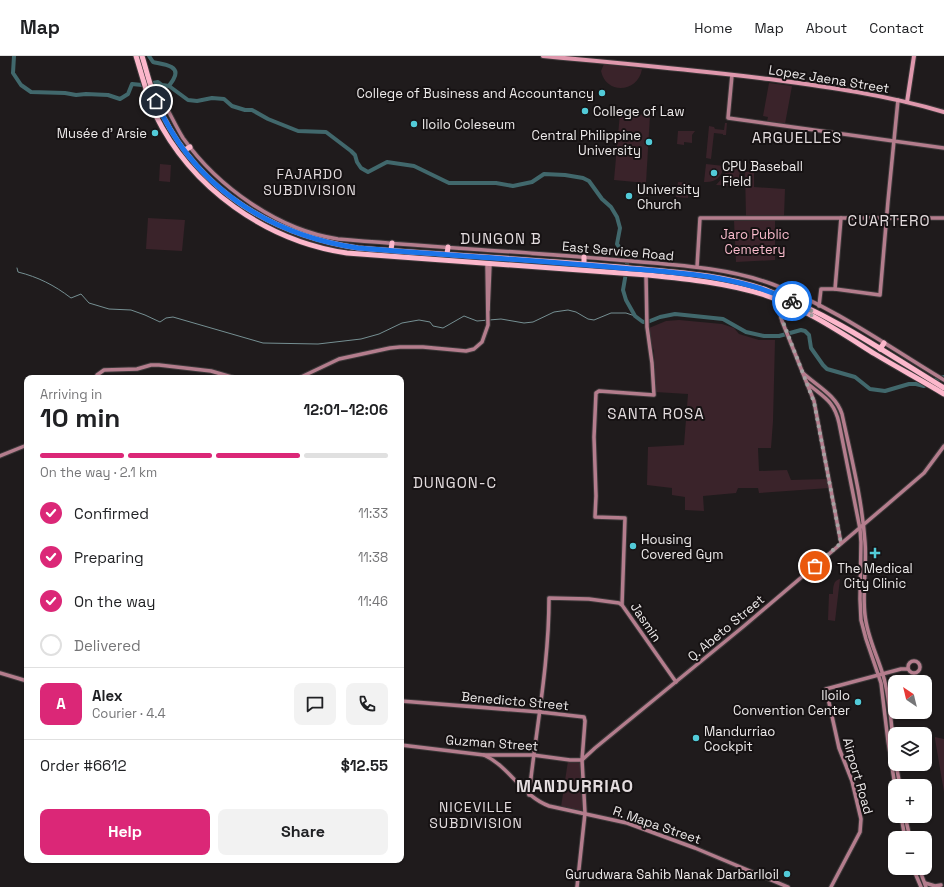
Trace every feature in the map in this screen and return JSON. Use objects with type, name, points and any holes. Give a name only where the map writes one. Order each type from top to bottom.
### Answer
[{"type":"highway","points":[[136,56],[145,76],[156,115],[173,139],[185,150],[230,200],[256,214],[276,222],[291,231],[325,242],[373,249],[447,254],[541,264],[730,280],[751,285],[776,294],[812,314],[941,388],[944,394]]},
{"type":"highway","points":[[142,56],[145,76]]},
{"type":"highway","points":[[149,89],[154,96],[182,156],[200,176],[254,220],[288,237],[324,249],[347,253],[488,264],[584,264],[621,270]]},
{"type":"highway","points":[[185,150],[190,147]]},
{"type":"highway","points":[[288,237],[291,231]]},
{"type":"highway","points":[[391,250],[392,243]]},
{"type":"highway","points":[[447,254],[448,247]]},
{"type":"highway","points":[[372,255],[373,249]]},
{"type":"highway","points":[[464,262],[465,256]]},
{"type":"highway","points":[[584,257],[584,264]]},
{"type":"highway","points":[[632,271],[646,275],[695,277],[782,301],[812,314],[827,318],[880,349],[908,370]]},
{"type":"highway","points":[[776,294],[778,287]]},
{"type":"highway","points":[[880,349],[884,343]]},
{"type":"main road","name":"Lopez Jaena Street","points":[[543,56],[732,74],[836,88],[898,100],[944,112]]},
{"type":"main road","points":[[907,102],[914,56]]},
{"type":"street","points":[[732,74],[728,118],[944,148]]},
{"type":"street","name":"East Service Road","points":[[154,96],[161,98],[173,121],[190,147],[209,169],[226,185],[276,222],[294,226],[327,237],[584,257],[696,267],[730,272],[778,287],[819,306],[884,343],[944,380]]},
{"type":"street","points":[[819,306],[821,289],[835,289],[880,295],[898,100]]},
{"type":"street","points":[[696,267],[700,218],[944,218]]},
{"type":"street","points":[[835,289],[841,218]]},
{"type":"street","points":[[305,375],[339,359],[400,347],[470,351],[482,342],[488,325],[488,264]]},
{"type":"street","name":"Jasmin","points":[[646,275],[646,320],[652,356],[654,395],[599,391],[596,393],[594,437],[596,496],[595,517],[625,518],[622,605],[676,682]]},
{"type":"street","points":[[782,301],[780,314],[814,402],[841,543]]},
{"type":"street","points":[[97,375],[104,370],[137,369],[151,365],[211,371],[225,375]]},
{"type":"street","points":[[803,373],[831,400],[837,414],[863,526],[865,615],[877,664],[889,698],[892,727]]},
{"type":"street","points":[[807,383],[831,400]]},
{"type":"street","points":[[0,456],[24,446]]},
{"type":"street","name":"Q. Abeto Street","points":[[582,760],[754,618],[841,543],[860,529],[924,473],[944,446]]},
{"type":"street","points":[[860,516],[860,529],[863,541]]},
{"type":"street","points":[[529,795],[533,755],[545,677],[550,598],[589,598],[619,603],[622,605]]},
{"type":"street","points":[[881,675],[901,669],[908,669]]},
{"type":"street","points":[[0,673],[24,681]]},
{"type":"street","name":"Airport Road","points":[[831,887],[860,832],[861,819],[852,781],[840,751],[826,689],[881,675]]},
{"type":"street","points":[[883,683],[888,742],[894,779]]},
{"type":"street","name":"Benedicto Street","points":[[404,701],[540,712],[582,717],[585,718],[582,760]]},
{"type":"street","name":"Guzman Street","points":[[404,745],[484,755],[533,755],[570,760],[582,760]]},
{"type":"street","name":"R. Mapa Street","points":[[484,755],[496,762],[529,795],[540,803],[627,823],[788,887]]},
{"type":"street","points":[[577,887],[585,813],[582,760]]},
{"type":"street","points":[[916,875],[921,887]]},
{"type":"street","points":[[917,878],[920,878],[922,875],[926,885],[941,885]]},
{"type":"green space","points":[[604,64],[642,69],[635,83],[629,87],[622,88],[609,84],[604,79],[601,71]]},
{"type":"green space","points":[[769,83],[792,86],[785,124],[767,121],[768,117],[763,116]]},
{"type":"green space","points":[[620,113],[650,115],[646,183],[614,180]]},
{"type":"green space","points":[[725,123],[727,123],[726,135],[714,133],[711,159],[706,158],[709,126],[714,127],[715,129],[724,130]]},
{"type":"green space","points":[[678,131],[695,131],[692,135],[692,143],[684,142],[684,145],[677,144]]},
{"type":"green space","points":[[728,163],[740,164],[739,186],[716,185],[725,175]]},
{"type":"green space","points":[[160,164],[171,165],[170,182],[159,181]]},
{"type":"green space","name":"CPU Baseball Field","points":[[706,164],[724,166],[720,176],[715,180],[704,182]]},
{"type":"green space","points":[[745,172],[754,172],[754,187],[785,189],[784,216],[746,216]]},
{"type":"green space","points":[[678,182],[689,183],[688,198],[676,197]]},
{"type":"green space","points":[[148,218],[185,220],[182,251],[146,249]]},
{"type":"green space","name":"Jaro Public Cemetery","points":[[775,220],[775,260],[736,262],[734,221]]},
{"type":"green space","points":[[679,320],[722,324],[734,328],[739,334],[759,340],[775,340],[771,448],[758,448],[759,471],[787,470],[791,480],[827,479],[829,488],[759,493],[758,488],[738,488],[736,493],[703,496],[704,511],[685,510],[685,497],[672,495],[672,488],[647,485],[648,447],[684,445],[688,394],[655,392],[654,351],[650,340],[649,328],[666,321]]},
{"type":"green space","points":[[840,579],[835,621],[828,620],[829,594],[833,594],[833,587],[836,581]]},
{"type":"green space","points":[[935,737],[944,739],[944,792],[935,739]]},
{"type":"green space","points":[[568,761],[581,763],[583,809],[581,811],[561,807]]},
{"type":"waterway","points":[[14,56],[13,73],[21,85],[31,92],[65,93],[76,95],[108,95],[120,99],[128,94],[132,84],[142,85],[158,82],[162,85],[169,86],[188,100],[197,101],[212,98],[224,99],[232,106],[245,110],[252,110],[268,119],[298,131],[326,132],[351,151],[355,155],[361,168],[368,172],[387,162],[414,166],[449,183],[496,183],[513,186],[532,182],[544,174],[583,178],[589,181],[602,199],[611,207],[617,217],[620,228],[617,244],[627,258],[623,290],[626,300],[635,316],[643,322],[675,314],[723,319],[746,332],[764,336],[779,336],[801,330],[805,331],[809,335],[811,348],[827,369],[855,377],[870,389],[885,391],[909,384],[924,386],[944,377]]},
{"type":"waterway","points":[[149,56],[153,62],[169,66],[175,70],[174,78],[169,86]]},
{"type":"waterway","points":[[17,268],[18,272],[46,282],[71,298],[81,294],[89,303],[109,309],[131,310],[160,322],[166,318],[173,317],[263,343],[318,344],[361,339],[379,334],[402,323],[419,320],[430,322],[433,326],[443,328],[464,316],[477,321],[501,319],[524,323],[533,322],[554,312],[568,310],[576,312],[588,319],[594,320],[611,313],[626,313],[635,316]]},
{"type":"way so far","points":[[792,301],[814,312],[811,316],[782,301],[780,314],[814,402],[841,543],[815,566]]},
{"type":"place","name":"College of Business and Accountancy","points":[[602,93]]},
{"type":"place","name":"College of Law","points":[[585,111]]},
{"type":"place","name":"Iloilo Coleseum","points":[[414,124]]},
{"type":"place","name":"Musée d' Arsie","points":[[155,133]]},
{"type":"place","name":"Central Philippine University","points":[[649,142]]},
{"type":"place","name":"CPU Baseball Field","points":[[714,173]]},
{"type":"place","name":"University Church","points":[[629,196]]},
{"type":"place","name":"Housing Covered Gym","points":[[633,546]]},
{"type":"place","name":"The Medical City Clinic","points":[[875,553]]},
{"type":"place","name":"Iloilo Convention Center","points":[[858,702]]},
{"type":"place","name":"Mandurriao Cockpit","points":[[696,738]]},
{"type":"place","name":"Gurudwara Sahib Nanak DarbarIloil","points":[[787,874]]},
{"type":"district","name":"ARGUELLES","points":[[797,137]]},
{"type":"district","name":"FAJARDO SUBDIVISION","points":[[310,182]]},
{"type":"district","name":"CUARTERO","points":[[889,220]]},
{"type":"district","name":"DUNGON B","points":[[501,238]]},
{"type":"district","name":"SANTA ROSA","points":[[656,413]]},
{"type":"district","name":"DUNGON-C","points":[[455,482]]},
{"type":"district","name":"MANDURRIAO","points":[[575,786]]},
{"type":"district","name":"NICEVILLE SUBDIVISION","points":[[476,816]]},
{"type":"route","points":[[156,101],[161,113],[177,140],[213,182],[231,198],[268,221],[314,239],[358,248],[575,263],[698,275],[751,285],[792,301]]}]
